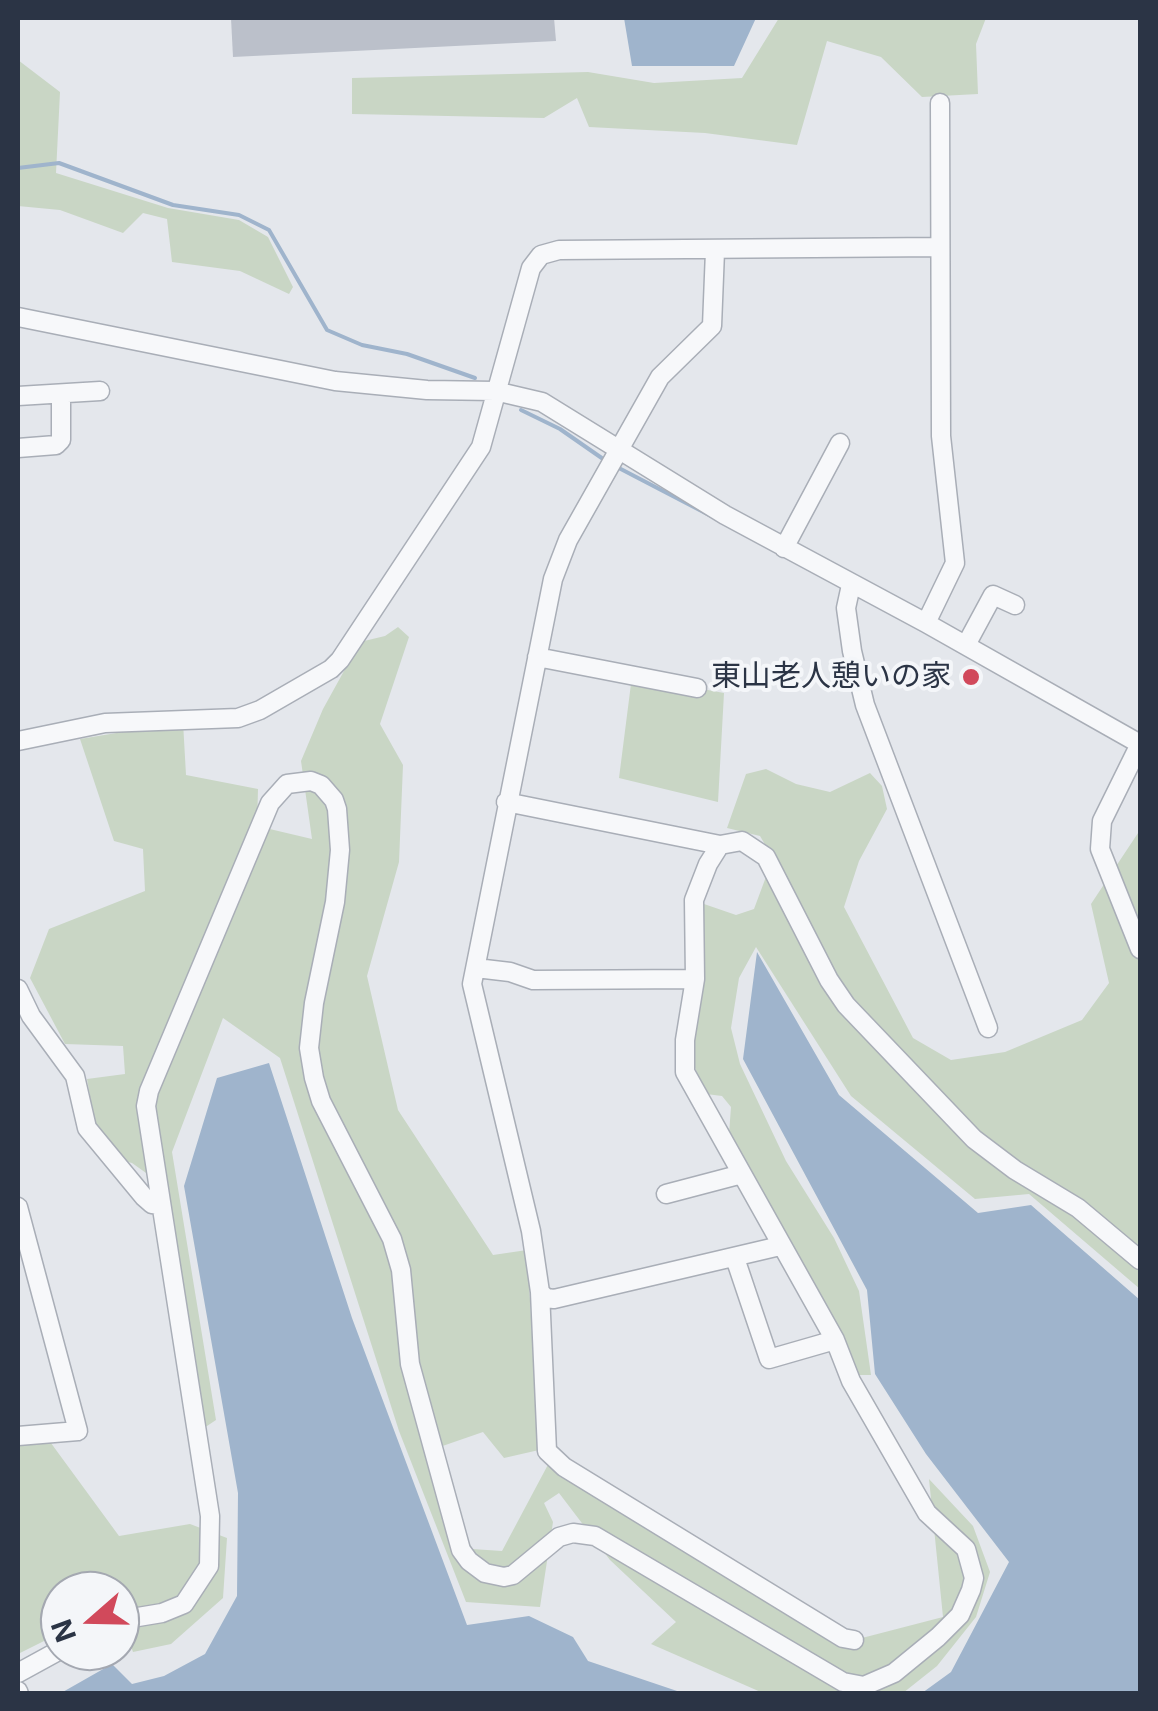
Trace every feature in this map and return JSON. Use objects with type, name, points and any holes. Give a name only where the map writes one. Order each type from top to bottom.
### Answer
[{"type":"street","points":[[926,623],[955,562],[942,436],[940,103]]},
{"type":"street","points":[[18,741],[105,724],[238,718],[260,710],[331,669],[372,615],[476,457],[532,268],[542,255],[559,250],[940,247]]},
{"type":"street","points":[[715,251],[712,326],[660,377],[568,540],[554,578],[472,984],[532,1231],[540,1292],[546,1446],[554,1460],[843,1638],[854,1640]]},
{"type":"street","points":[[18,316],[335,381],[427,390],[495,391],[558,409],[618,452],[784,548],[1140,744],[1108,806],[1100,848],[1140,949]]},
{"type":"street","points":[[18,396],[100,391]]},
{"type":"street","points":[[18,448],[56,445],[61,440],[60,395]]},
{"type":"street","points":[[784,548],[840,443]]},
{"type":"street","points":[[851,584],[846,608],[866,705],[988,1028]]},
{"type":"street","points":[[966,646],[993,595],[1015,605]]},
{"type":"street","points":[[537,658],[696,688]]},
{"type":"street","points":[[140,1617],[184,1604],[209,1566],[212,1545],[198,1431],[146,1106],[149,1091],[270,803],[287,784],[312,781],[334,800],[340,850],[336,902],[312,1018],[309,1048],[314,1078],[328,1116],[392,1239],[401,1270],[410,1364],[461,1550],[469,1561],[485,1574],[504,1577],[518,1572],[559,1538],[573,1533],[595,1536],[843,1682],[871,1686],[894,1673],[960,1615],[974,1578],[966,1549],[927,1514],[851,1381],[835,1340],[686,1072],[684,1040],[695,979],[694,900],[720,845]]},
{"type":"street","points":[[506,802],[720,845],[742,842],[766,857],[829,980],[846,1005],[974,1138],[1015,1170],[1078,1208],[1140,1260]]},
{"type":"street","points":[[476,968],[510,972],[532,980],[695,979]]},
{"type":"street","points":[[18,989],[24,1018],[75,1076],[87,1128],[144,1197],[160,1205]]},
{"type":"street","points":[[666,1194],[742,1174]]},
{"type":"street","points":[[18,1207],[78,1431],[18,1436]]},
{"type":"street","points":[[540,1292],[554,1300],[780,1246]]},
{"type":"street","points":[[735,1258],[770,1359],[835,1340]]},
{"type":"street","points":[[18,1673],[40,1661]]},
{"type":"green space","points":[[779,18],[986,18],[976,44],[978,94],[922,97],[881,57],[827,41],[797,145],[705,133],[589,127],[577,98],[544,118],[352,114],[352,78],[588,72],[654,83],[742,78]]},
{"type":"green space","points":[[18,60],[60,92],[56,173],[168,208],[239,220],[268,237],[293,287],[289,294],[240,271],[172,262],[167,219],[143,213],[123,233],[60,210],[18,206]]},
{"type":"green space","points":[[398,627],[409,637],[380,724],[403,765],[399,862],[367,976],[398,1110],[493,1255],[527,1250],[539,1450],[504,1458],[483,1432],[431,1450],[472,1549],[502,1551],[551,1459],[835,1645],[943,1617],[929,1479],[973,1526],[990,1572],[976,1617],[937,1666],[903,1693],[763,1693],[651,1644],[676,1622],[610,1560],[559,1493],[544,1503],[553,1522],[540,1607],[466,1602],[399,1431],[280,1058],[223,1018],[172,1152],[216,1420],[204,1428],[163,1185],[132,1163],[100,1155],[87,1079],[125,1074],[123,1046],[65,1044],[30,978],[49,929],[145,891],[143,849],[114,841],[80,739],[183,722],[186,775],[258,789],[257,826],[312,839],[301,761],[323,709],[360,642],[385,636]]},
{"type":"green space","points":[[632,676],[724,693],[718,802],[619,778]]},
{"type":"green space","points":[[766,769],[796,784],[830,792],[870,773],[882,786],[887,809],[859,861],[844,907],[913,1038],[951,1060],[1005,1052],[1082,1020],[1109,983],[1091,904],[1140,830],[1140,1289],[1029,1194],[975,1199],[851,1096],[756,947],[739,978],[731,1028],[740,1064],[786,1161],[834,1238],[859,1291],[871,1375],[859,1375],[729,1134],[731,1107],[722,1096],[706,1094],[690,1056],[702,982],[704,904],[736,915],[754,909],[773,858],[760,836],[727,828],[746,774]]},
{"type":"green space","points":[[48,1439],[119,1536],[190,1524],[227,1538],[223,1598],[171,1644],[140,1651],[140,1571],[40,1571],[40,1643],[18,1654],[18,1442]]},
{"type":"water","points":[[624,18],[756,18],[734,66],[632,66]]},
{"type":"water","points":[[757,952],[839,1095],[978,1213],[1031,1205],[1140,1300],[1140,1693],[922,1693],[951,1672],[1009,1562],[926,1454],[875,1374],[867,1290],[743,1059]]},
{"type":"water","points":[[269,1063],[352,1318],[467,1625],[529,1616],[573,1637],[588,1661],[683,1693],[61,1693],[100,1671],[119,1671],[132,1684],[164,1676],[205,1654],[237,1596],[238,1493],[184,1186],[217,1078]]},
{"type":"building","points":[[231,18],[554,18],[556,41],[233,57]]},
{"type":"waterway","points":[[18,168],[59,163],[173,205],[239,215],[269,230],[327,330],[362,345],[407,354],[475,378]]},
{"type":"waterway","points":[[521,410],[560,429],[606,461]]},
{"type":"waterway","points":[[615,466],[713,517]]},
{"type":"place","name":"東山老人憩いの家","points":[[971,677]]}]
